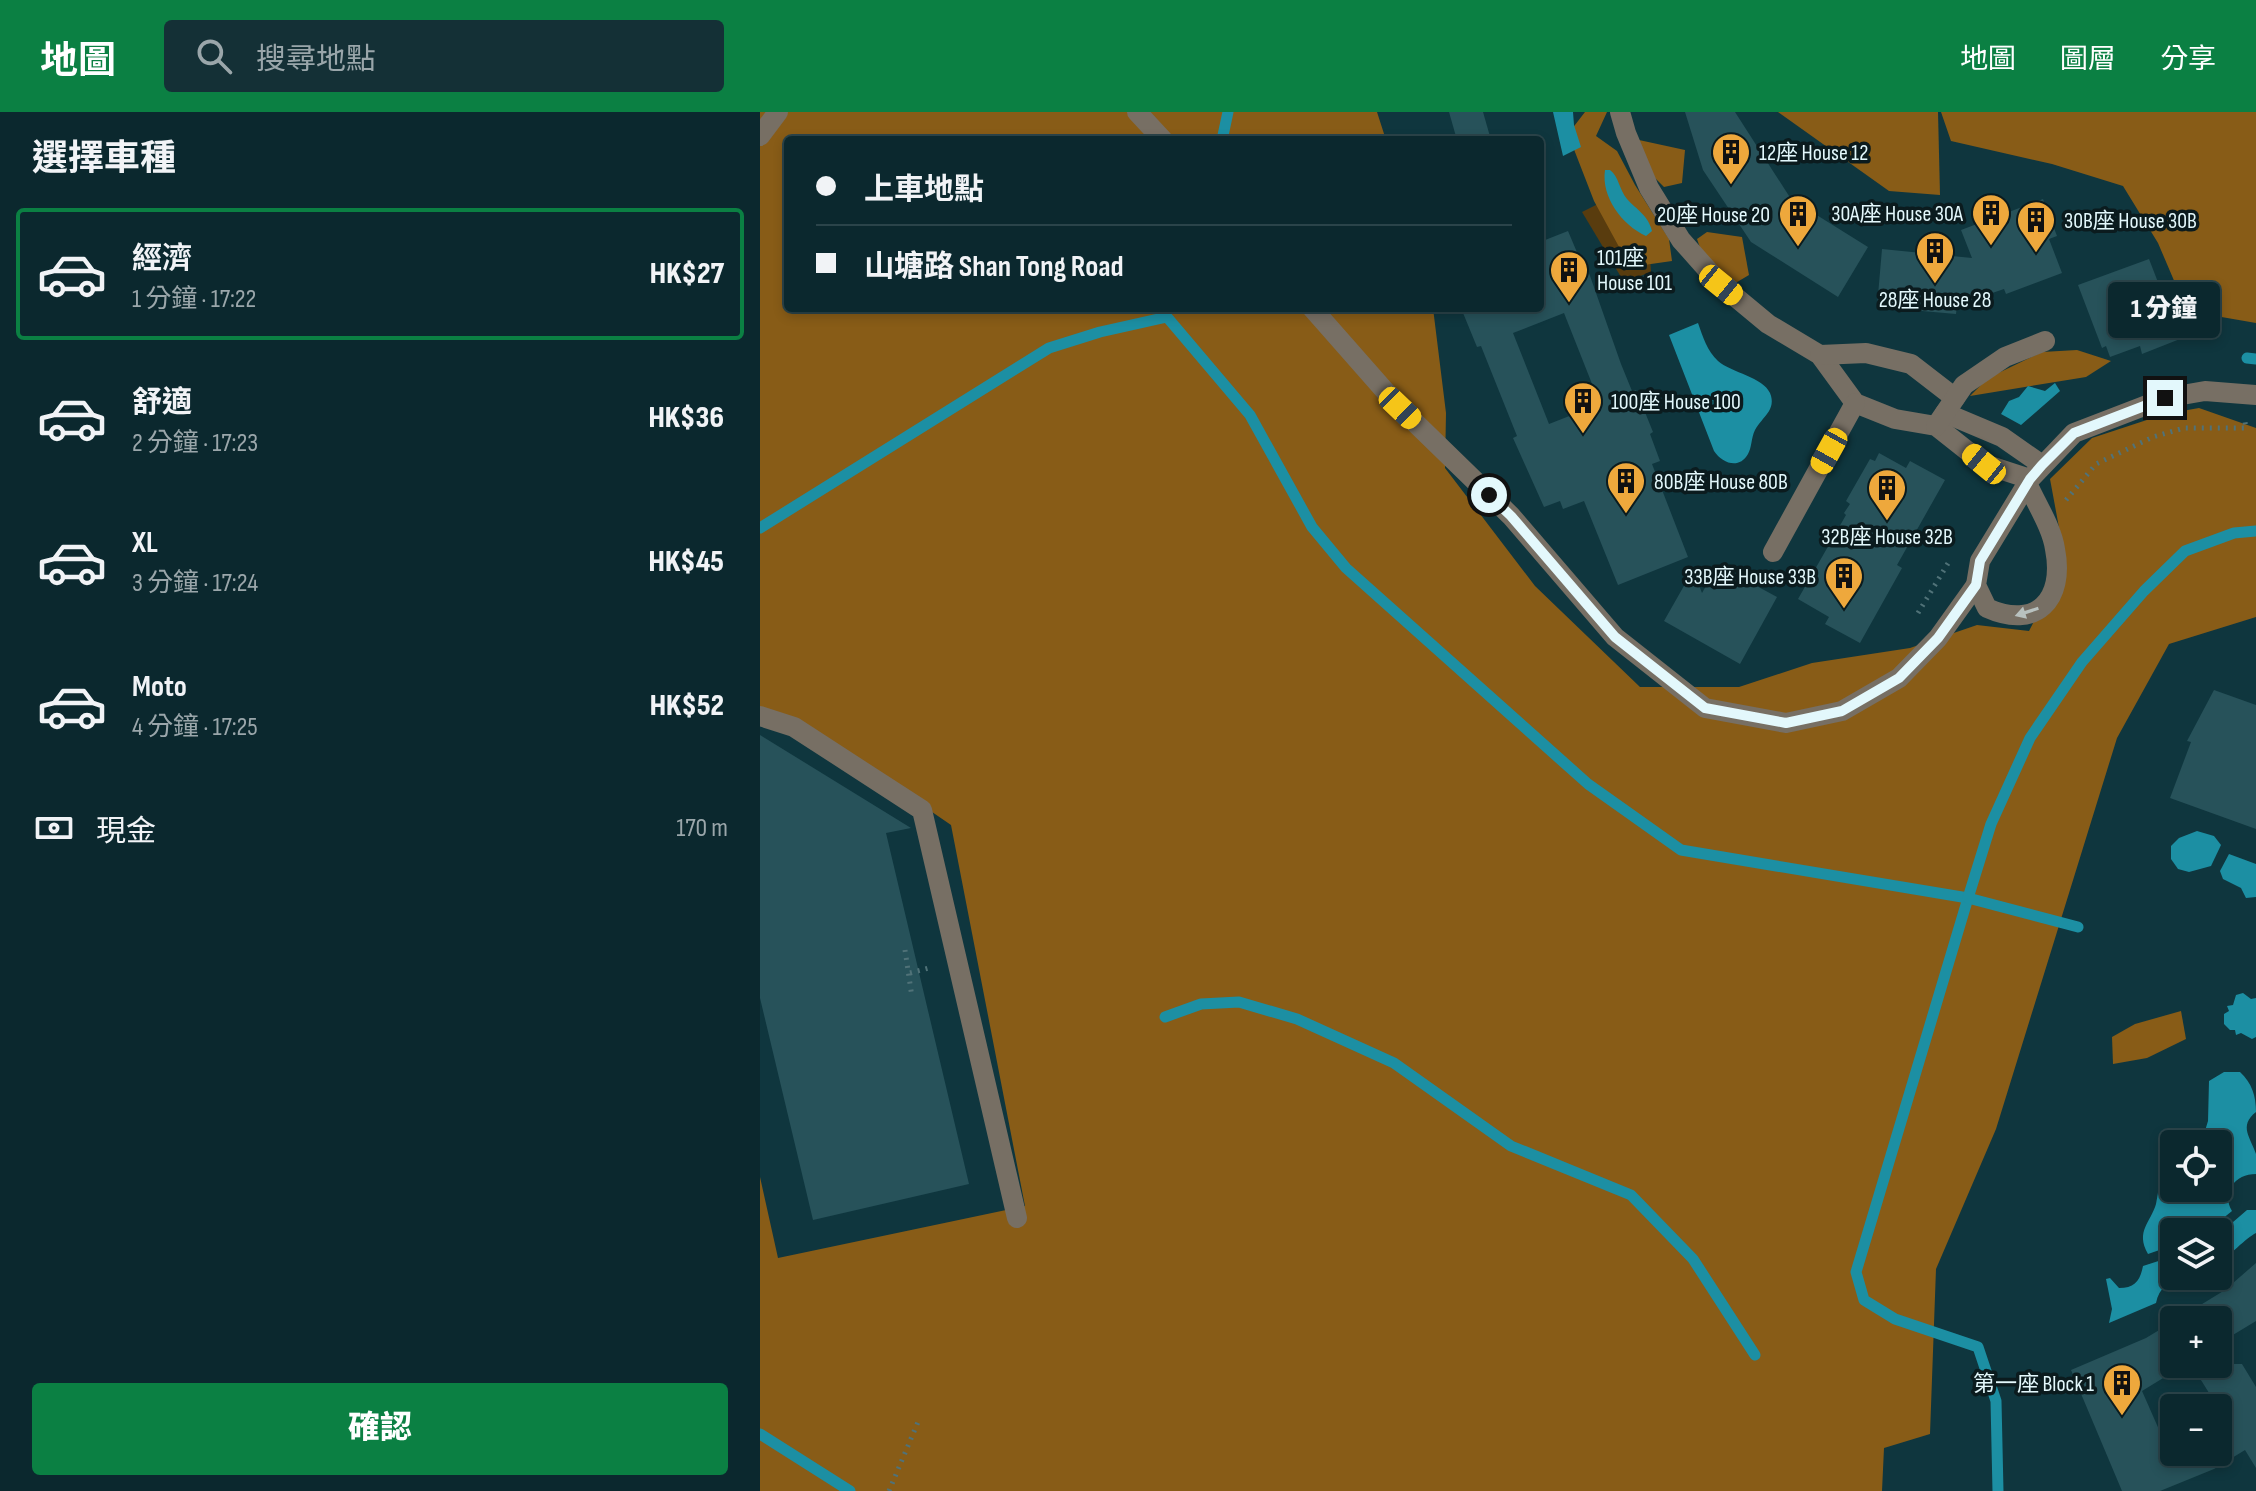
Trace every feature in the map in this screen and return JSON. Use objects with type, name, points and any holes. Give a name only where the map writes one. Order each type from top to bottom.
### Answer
[{"type":"street","points":[[760,136],[778,112]]},
{"type":"street","points":[[1137,112],[1159,136]]},
{"type":"street","points":[[1620,112],[1649,188],[1681,240],[1721,285],[1768,324],[1820,355],[1855,403],[1895,419],[1946,412],[2002,437],[2033,476],[2055,548],[2057,579],[2049,601],[2030,615],[2007,617],[1987,608],[1976,585]]},
{"type":"street","points":[[1316,312],[1400,408],[1511,516],[1615,637],[1705,708],[1786,723],[1842,711],[1899,678],[1938,638],[1976,585],[1980,561],[2033,476],[2074,433],[2165,398],[2205,391],[2248,394]]},
{"type":"street","points":[[1946,412],[1964,385],[2005,357],[2045,341]]},
{"type":"street","points":[[1820,355],[1866,353],[1911,364],[1984,464],[2033,476]]},
{"type":"street","points":[[1773,552],[1855,403]]},
{"type":"street","points":[[760,716],[794,727],[922,810],[1017,1218]]},
{"type":"path","points":[[2066,512],[2066,500],[2096,464],[2153,437],[2184,428],[2246,428],[2248,394]]},
{"type":"path","points":[[1938,638],[1912,622],[1954,554]]},
{"type":"path","points":[[905,950],[912,997]]},
{"type":"path","points":[[910,973],[929,968],[927,962]]},
{"type":"path","points":[[889,1491],[918,1422]]},
{"type":"shaded area","points":[[760,112],[1377,112],[1385,136],[784,136],[784,312],[1433,312],[1446,413],[1445,468],[1535,586],[1640,687],[1739,687],[1812,663],[1910,648],[1977,625],[2029,631],[2065,560],[2050,479],[2092,438],[2165,414],[2199,408],[2256,428],[2256,617],[2169,644],[2117,738],[1996,1129],[1936,1269],[1930,1434],[1884,1448],[1882,1491],[760,1491],[760,1177],[778,1258],[1025,1206],[951,825],[900,790],[760,719]]},
{"type":"shaded area","points":[[1585,112],[1607,112],[1596,136],[1617,151],[1669,239],[1672,261],[1630,267],[1594,201],[1568,134]]},
{"type":"shaded area","points":[[1778,112],[1938,112],[1940,195],[1889,191]]},
{"type":"shaded area","points":[[1941,112],[2256,112],[2256,323],[2187,311],[2158,243],[2123,186],[2052,164],[1951,141]]},
{"type":"shaded area","points":[[1639,140],[1685,150],[1682,183],[1664,187],[1644,167]]},
{"type":"shaded area","points":[[1600,203],[1650,257],[1651,272],[1624,282],[1582,212]]},
{"type":"shaded area","points":[[1707,232],[1742,237],[1749,275],[1727,288],[1710,276],[1697,239]]},
{"type":"shaded area","points":[[2077,350],[2111,361],[2086,377],[1970,396],[1988,378],[2042,352]]},
{"type":"shaded area","points":[[2181,1011],[2186,1039],[2147,1058],[2113,1064],[2112,1037],[2135,1024]]},
{"type":"water","points":[[1553,112],[1573,112],[1581,147],[1563,156]]},
{"type":"water","points":[[1605,170],[1613,173],[1627,199],[1648,221],[1652,231],[1646,236],[1629,225],[1615,209],[1606,190]]},
{"type":"water","points":[[1698,323],[1714,357],[1761,383],[1772,399],[1770,409],[1755,430],[1748,454],[1740,462],[1721,459],[1714,451],[1669,335]]},
{"type":"water","points":[[2055,383],[2060,391],[2021,425],[2001,414],[2009,401],[2019,397],[2028,386],[2045,391]]},
{"type":"water","points":[[2197,831],[2214,836],[2221,845],[2211,866],[2189,872],[2178,869],[2171,859],[2171,846],[2179,838]]},
{"type":"water","points":[[2229,854],[2256,864],[2256,897],[2246,898],[2241,888],[2223,879],[2220,871]]},
{"type":"water","points":[[2243,993],[2251,999],[2256,998],[2256,1037],[2252,1039],[2241,1033],[2236,1035],[2235,1030],[2224,1024],[2224,1014],[2229,1011],[2227,1006],[2233,1005],[2236,995]]},
{"type":"water","points":[[2224,1072],[2240,1072],[2254,1095],[2256,1112],[2247,1127],[2256,1154],[2256,1174],[2242,1177],[2232,1185],[2232,1130],[2205,1130],[2209,1081]]},
{"type":"water","points":[[2160,1177],[2160,1202],[2229,1202],[2232,1211],[2223,1218],[2160,1218],[2160,1250],[2148,1254],[2143,1239],[2156,1204]]},
{"type":"water","points":[[2247,1210],[2256,1210],[2256,1233],[2232,1252],[2232,1223]]},
{"type":"water","points":[[2160,1261],[2162,1290],[2156,1303],[2109,1323],[2112,1309],[2106,1279],[2110,1278],[2119,1288],[2129,1287],[2138,1280],[2143,1266]]},
{"type":"building","points":[[1449,112],[1483,112],[1490,136],[1456,136]]},
{"type":"building","points":[[1685,112],[1735,112],[1791,199],[1868,247],[1838,297],[1751,242],[1703,170]]},
{"type":"building","points":[[2043,199],[2057,236],[2049,239],[2062,273],[2006,294],[2004,289],[1957,305],[1956,314],[1877,307],[1882,249],[1972,258],[1961,230]]},
{"type":"building","points":[[1568,231],[1579,257],[1583,256],[1621,364],[1632,391],[1636,390],[1653,432],[1650,434],[1660,461],[1652,464],[1688,557],[1618,585],[1584,501],[1563,509],[1560,501],[1544,507],[1513,438],[1517,436],[1481,346],[1477,347],[1463,312],[1544,312],[1544,240]],"holes":[[[1564,313],[1600,404],[1549,424],[1513,333]]]},
{"type":"building","points":[[2149,259],[2180,339],[2142,354],[2140,346],[2110,357],[2106,346],[2102,348],[2078,285]]},
{"type":"building","points":[[1879,453],[1906,468],[1910,461],[1945,480],[1897,565],[1902,568],[1860,643],[1825,624],[1829,617],[1798,599],[1846,515],[1844,513],[1850,504],[1846,501],[1870,459],[1875,461]]},
{"type":"building","points":[[1718,565],[1777,597],[1740,664],[1664,621],[1693,570],[1702,593]]},
{"type":"building","points":[[2214,690],[2256,705],[2256,829],[2170,798],[2191,742],[2187,741]]},
{"type":"building","points":[[760,735],[911,828],[886,833],[969,1184],[813,1220],[760,998]]},
{"type":"building","points":[[2256,1263],[2256,1321],[2232,1336],[2232,1306],[2199,1306],[2225,1290],[2232,1290],[2232,1284]]},
{"type":"building","name":"第一座 Block 1","points":[[2160,1330],[2160,1378],[2163,1378],[2142,1391],[2160,1432],[2160,1466],[2219,1466],[2160,1491],[2122,1491],[2071,1370]]},
{"type":"building","name":"第一座 Block 1","points":[[2232,1364],[2242,1364],[2256,1387],[2256,1468],[2245,1450],[2232,1458],[2232,1394],[2210,1394],[2200,1378],[2232,1378]]},
{"type":"waterway","points":[[1223,136],[1228,112]]},
{"type":"waterway","points":[[760,528],[1049,348],[1100,332],[1167,317],[1250,415],[1312,527],[1346,568],[1588,784],[1681,850],[1968,898],[1856,1272],[1864,1300],[1895,1319],[1978,1347],[1996,1401],[1998,1491]]},
{"type":"waterway","points":[[2247,358],[2256,359]]},
{"type":"waterway","points":[[2078,927],[1968,898],[1991,824],[2030,738],[2082,662],[2144,591],[2185,551],[2234,533],[2256,531]]},
{"type":"waterway","points":[[1165,1017],[1201,1004],[1239,1002],[1297,1019],[1394,1063],[1511,1146],[1631,1195],[1693,1259],[1755,1355]]},
{"type":"waterway","points":[[760,1434],[850,1491]]},
{"type":"place","name":"12座 House 12","points":[[1731,186]]},
{"type":"place","name":"30A座 House 30A","points":[[1991,247]]},
{"type":"place","name":"20座 House 20","points":[[1798,248]]},
{"type":"place","name":"30B座 House 30B","points":[[2036,254]]},
{"type":"place","name":"28座 House 28","points":[[1935,285]]},
{"type":"place","name":"101座 House 101","points":[[1569,304]]},
{"type":"place","name":"100座 House 100","points":[[1583,435]]},
{"type":"place","name":"80B座 House 80B","points":[[1626,515]]},
{"type":"place","name":"32B座 House 32B","points":[[1887,522]]},
{"type":"place","name":"33B座 House 33B","points":[[1844,610]]},
{"type":"place","name":"第一座 Block 1","points":[[2122,1417]]},
{"type":"route","points":[[1489,495],[1511,516],[1615,637],[1705,708],[1786,723],[1842,711],[1899,678],[1938,638],[1976,585],[1980,561],[2030,479],[2042,465],[2074,433],[2165,398]]}]
